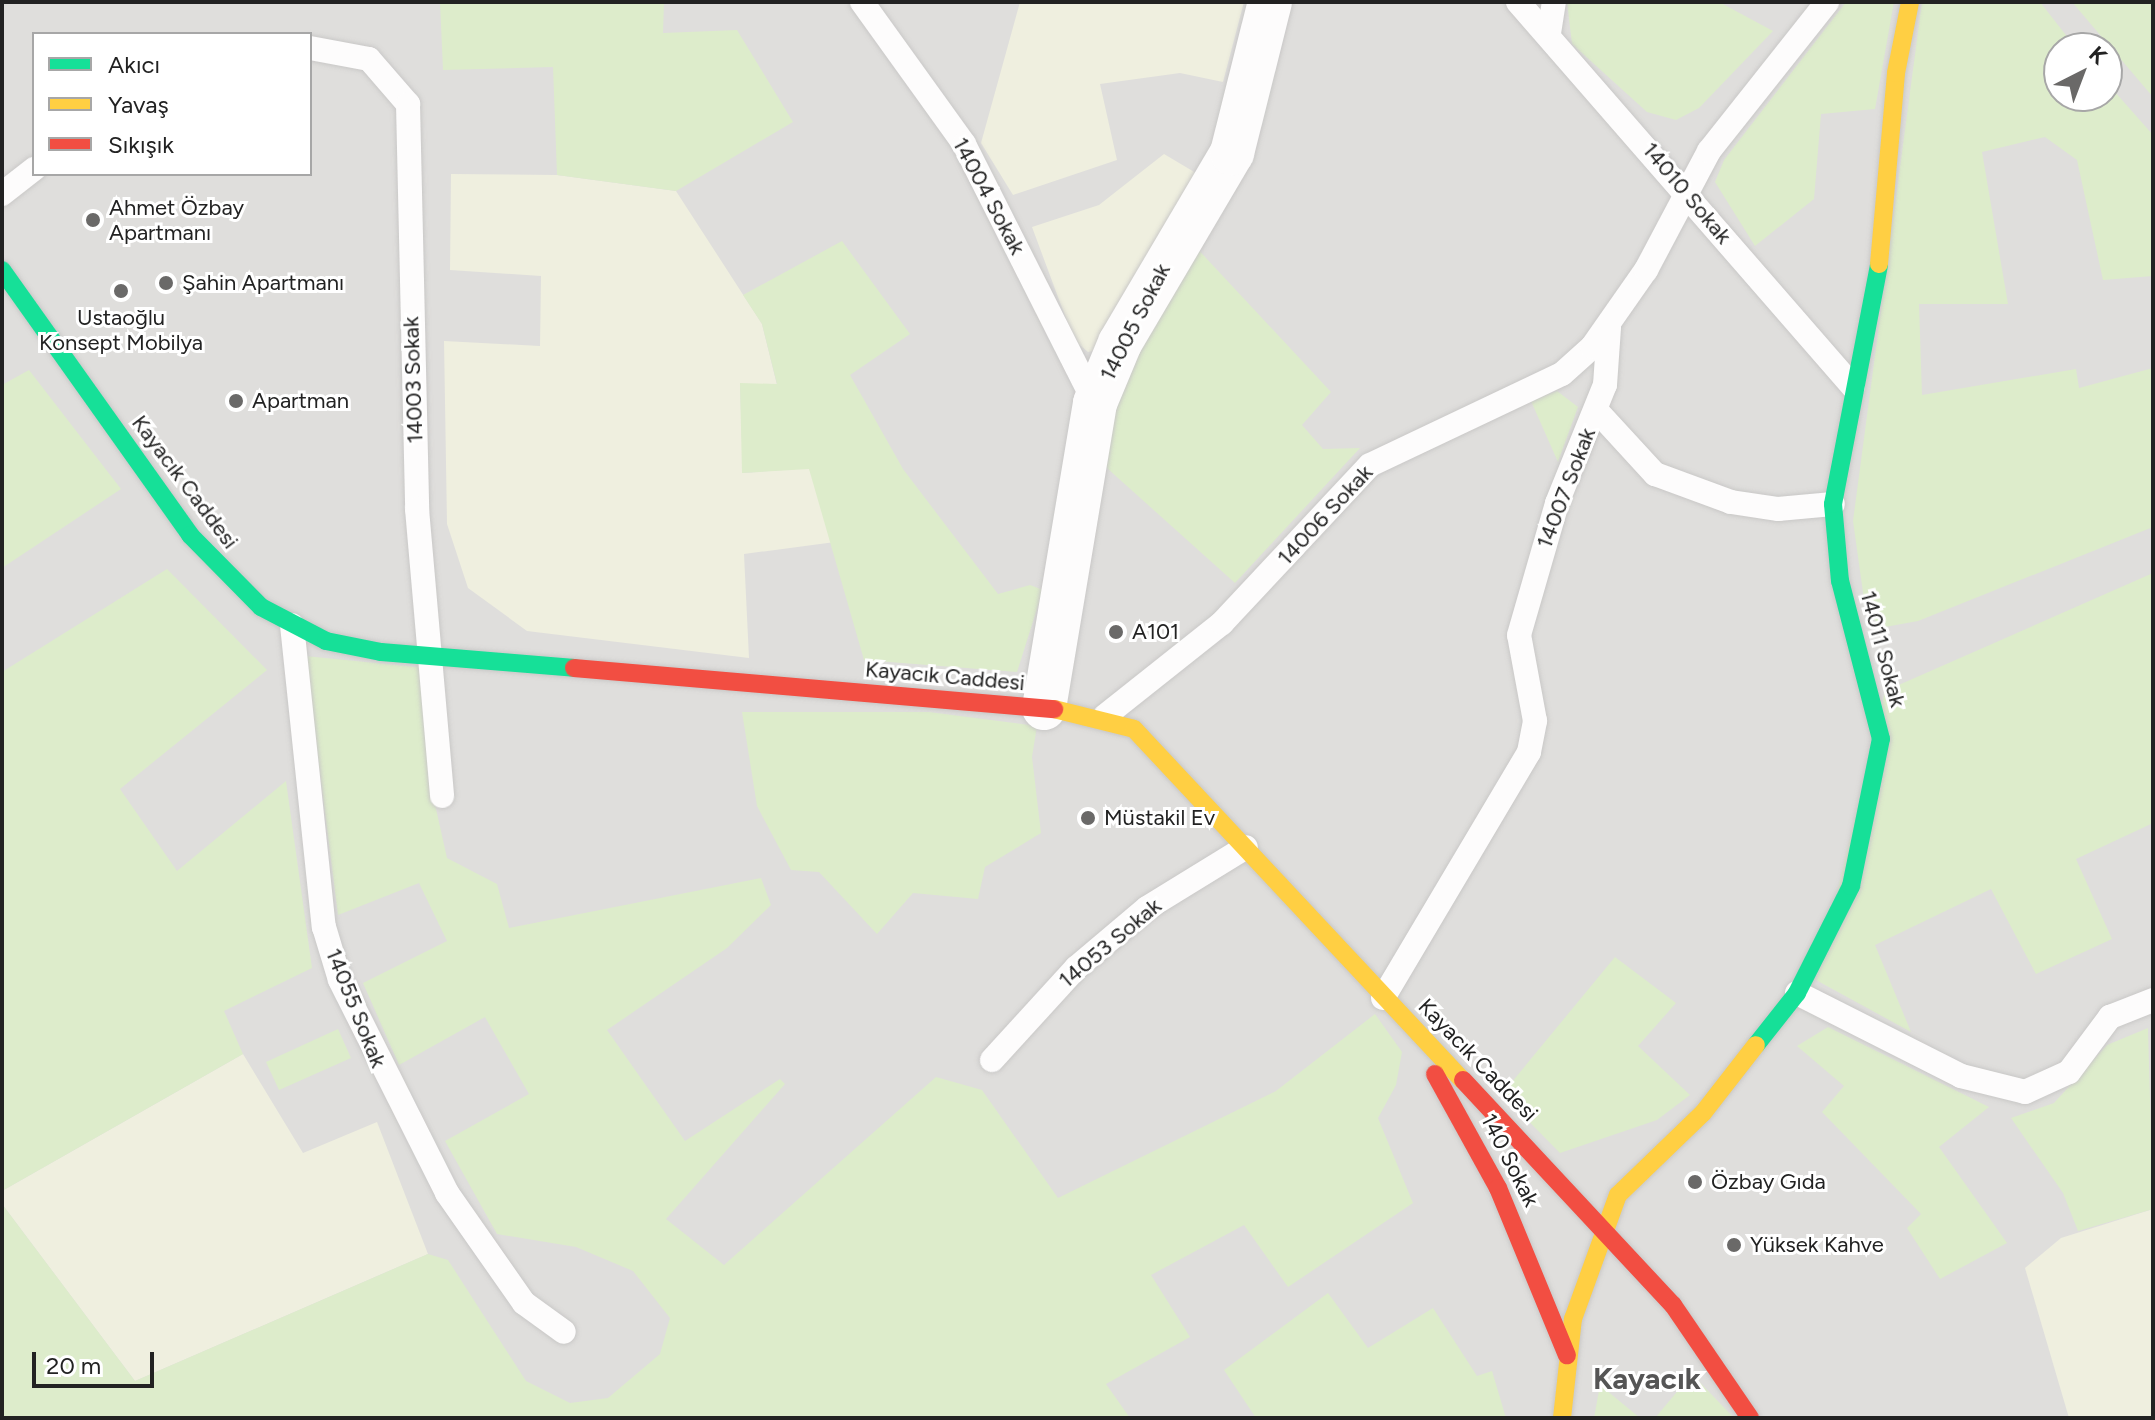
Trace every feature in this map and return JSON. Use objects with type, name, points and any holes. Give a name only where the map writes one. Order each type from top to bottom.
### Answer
[{"type":"main road","name":"14011 Sokak","points":[[1602,1227],[1618,1195],[1703,1113],[1797,993],[1851,886],[1881,755],[1840,581],[1833,504],[1853,387],[1882,250],[1896,73],[1910,2]]},
{"type":"main road","name":"Kayacık Caddesi","points":[[2,270],[190,535],[243,592],[292,625],[326,641],[432,655],[1044,708],[1105,716],[1134,729],[1673,1305],[1750,1418]]},
{"type":"main road","name":"140 Sokak","points":[[1383,998],[1450,1094],[1498,1188],[1568,1357]]},
{"type":"main road","name":"140 Sokak","points":[[1562,1418],[1568,1357],[1602,1227]]},
{"type":"street","name":"14005 Sokak","points":[[1044,708],[1095,403],[1120,343],[1232,153],[1270,2]]},
{"type":"lane","name":"14004 Sokak","points":[[862,2],[964,144],[1095,403]]},
{"type":"lane","name":"14010 Sokak","points":[[1518,2],[1549,33],[1686,190],[1853,387]]},
{"type":"lane","points":[[1549,33],[1554,2]]},
{"type":"lane","name":"14007 Sokak","points":[[1383,998],[1529,752],[1535,721],[1519,635],[1557,503],[1597,411],[1609,328],[1686,190],[1735,113],[1827,2]]},
{"type":"lane","name":"14003 Sokak","points":[[312,48],[369,59],[408,104],[417,509],[442,796]]},
{"type":"lane","points":[[2,194],[32,171]]},
{"type":"lane","name":"14006 Sokak","points":[[1105,716],[1222,623],[1370,465],[1562,374],[1609,328]]},
{"type":"lane","points":[[1597,411],[1655,474],[1731,502],[1778,509],[1833,504]]},
{"type":"lane","name":"14055 Sokak","points":[[292,625],[324,927],[340,980],[447,1193],[524,1303],[564,1332]]},
{"type":"lane","name":"14053 Sokak","points":[[992,1060],[1088,958],[1147,908],[1246,847]]},
{"type":"lane","points":[[1797,993],[1961,1076],[2025,1092],[2069,1072],[2110,1017],[2153,1000]]},
{"type":"shaded area","points":[[2,2],[2153,2],[2153,1418],[2,1418]]},
{"type":"green space","points":[[440,2],[664,2],[663,33],[737,30],[793,122],[676,191],[557,175],[553,67],[443,70]]},
{"type":"green space","points":[[1020,2],[1244,2],[1223,82],[1180,73],[1100,84],[1117,160],[1013,195],[981,143]]},
{"type":"green space","points":[[1567,2],[1719,2],[1773,31],[1699,108],[1676,120],[1647,112],[1572,44]]},
{"type":"green space","points":[[1846,2],[1894,2],[1875,109],[1821,114],[1814,199],[1755,246],[1715,182],[1724,160]]},
{"type":"green space","points":[[1922,2],[2040,2],[2063,32],[2043,32],[2043,112],[2123,112],[2123,101],[2153,135],[2153,276],[2103,280],[2077,160],[2045,137],[1982,152],[2008,304],[1919,304],[1922,395],[2076,369],[2079,388],[2153,368],[2153,527],[1918,621],[1885,627],[1866,614],[1853,521]]},
{"type":"green space","points":[[2072,2],[2153,2],[2153,97],[2123,62],[2123,32],[2098,32]]},
{"type":"green space","points":[[1164,154],[1201,176],[1102,349],[1088,352],[1074,340],[1032,227],[1099,205]]},
{"type":"green space","points":[[451,174],[557,175],[676,191],[762,324],[777,385],[740,384],[743,473],[809,468],[835,542],[744,554],[749,658],[527,631],[468,588],[447,524],[444,341],[540,346],[541,276],[450,270]]},
{"type":"green space","points":[[842,241],[910,334],[850,375],[903,469],[998,594],[1030,585],[1043,590],[1017,672],[864,660],[809,469],[742,473],[740,383],[777,384],[762,324],[743,295]]},
{"type":"green space","points":[[1192,243],[1331,392],[1302,425],[1323,449],[1360,448],[1235,583],[1098,460],[1109,395]]},
{"type":"green space","points":[[29,370],[121,489],[2,568],[2,385]]},
{"type":"green space","points":[[1557,391],[1578,407],[1558,462],[1531,401]]},
{"type":"green space","points":[[167,569],[267,670],[120,789],[177,871],[286,781],[312,968],[224,1011],[243,1054],[2,1191],[2,672]]},
{"type":"green space","points":[[2153,573],[2153,823],[2076,859],[2112,939],[2036,974],[1991,889],[1875,945],[1911,1032],[1816,980],[1885,691]]},
{"type":"green space","points":[[305,656],[426,668],[434,800],[447,858],[497,884],[509,928],[761,878],[771,905],[727,948],[607,1030],[685,1141],[780,1079],[785,1084],[666,1219],[724,1265],[936,1077],[982,1090],[1058,1198],[1276,1091],[1375,1014],[1402,1052],[1396,1085],[1378,1118],[1413,1203],[1288,1287],[1244,1225],[1151,1275],[1190,1337],[1106,1384],[1130,1418],[2,1418],[2,1204],[135,1381],[428,1254],[448,1260],[526,1381],[570,1403],[608,1398],[660,1354],[670,1318],[633,1271],[576,1247],[497,1234],[445,1141],[529,1094],[485,1017],[399,1065],[363,983],[447,941],[419,883],[338,915]]},
{"type":"green space","points":[[742,712],[929,712],[1037,726],[1032,757],[1041,833],[985,867],[978,899],[913,893],[877,934],[819,872],[791,870],[757,806]]},
{"type":"green space","points":[[1615,957],[1676,1003],[1638,1046],[1690,1095],[1657,1120],[1560,1153],[1502,1094]]},
{"type":"green space","points":[[1828,1027],[1989,1107],[1939,1147],[2007,1243],[1940,1279],[1907,1228],[1921,1214],[1822,1112],[1844,1086],[1797,1046]]},
{"type":"green space","points":[[2148,1028],[2153,1209],[2078,1231],[2063,1193],[2011,1118],[2054,1103],[2107,1045]]},
{"type":"green space","points":[[338,1029],[351,1058],[279,1090],[266,1062]]},
{"type":"green space","points":[[243,1054],[303,1153],[377,1122],[428,1254],[135,1381],[2,1204],[2,1191]]},
{"type":"green space","points":[[2153,1209],[2153,1418],[2069,1418],[2025,1268],[2061,1238]]},
{"type":"green space","points":[[1328,1293],[1368,1348],[1433,1308],[1477,1376],[1492,1371],[1506,1418],[1256,1418],[1224,1370]]},
{"type":"green space","points":[[1692,1374],[1734,1418],[1655,1418]]},
{"type":"green space","points":[[1600,1385],[1640,1418],[1594,1418]]},
{"type":"traffic: fast","points":[[1756,1045],[1797,993],[1851,886],[1881,739],[1840,581],[1833,504],[1879,264]]},
{"type":"traffic: fast","points":[[2,270],[190,535],[261,607],[326,641],[381,652],[574,668]]},
{"type":"traffic: slow","points":[[1879,264],[1896,73],[1910,2]]},
{"type":"traffic: slow","points":[[1054,709],[1134,729],[1463,1080]]},
{"type":"traffic: slow","points":[[1562,1418],[1573,1319],[1618,1195],[1703,1113],[1756,1045]]},
{"type":"traffic: jam","points":[[574,668],[1054,709]]},
{"type":"traffic: jam","points":[[1435,1074],[1498,1188],[1567,1355]]},
{"type":"traffic: jam","points":[[1463,1080],[1673,1305],[1750,1418]]},
{"type":"place","name":"Ahmet Özbay Apartmanı","points":[[93,220]]},
{"type":"place","name":"Şahin Apartmanı","points":[[166,283]]},
{"type":"place","name":"Ustaoğlu Konsept Mobilya","points":[[121,291]]},
{"type":"place","name":"Apartman","points":[[236,401]]},
{"type":"place","name":"A101","points":[[1116,632]]},
{"type":"place","name":"Müstakil Ev","points":[[1088,818]]},
{"type":"place","name":"Özbay Gıda","points":[[1695,1182]]},
{"type":"place","name":"Yüksek Kahve","points":[[1734,1245]]},
{"type":"district","name":"Kayacık","points":[[1647,1379]]}]
